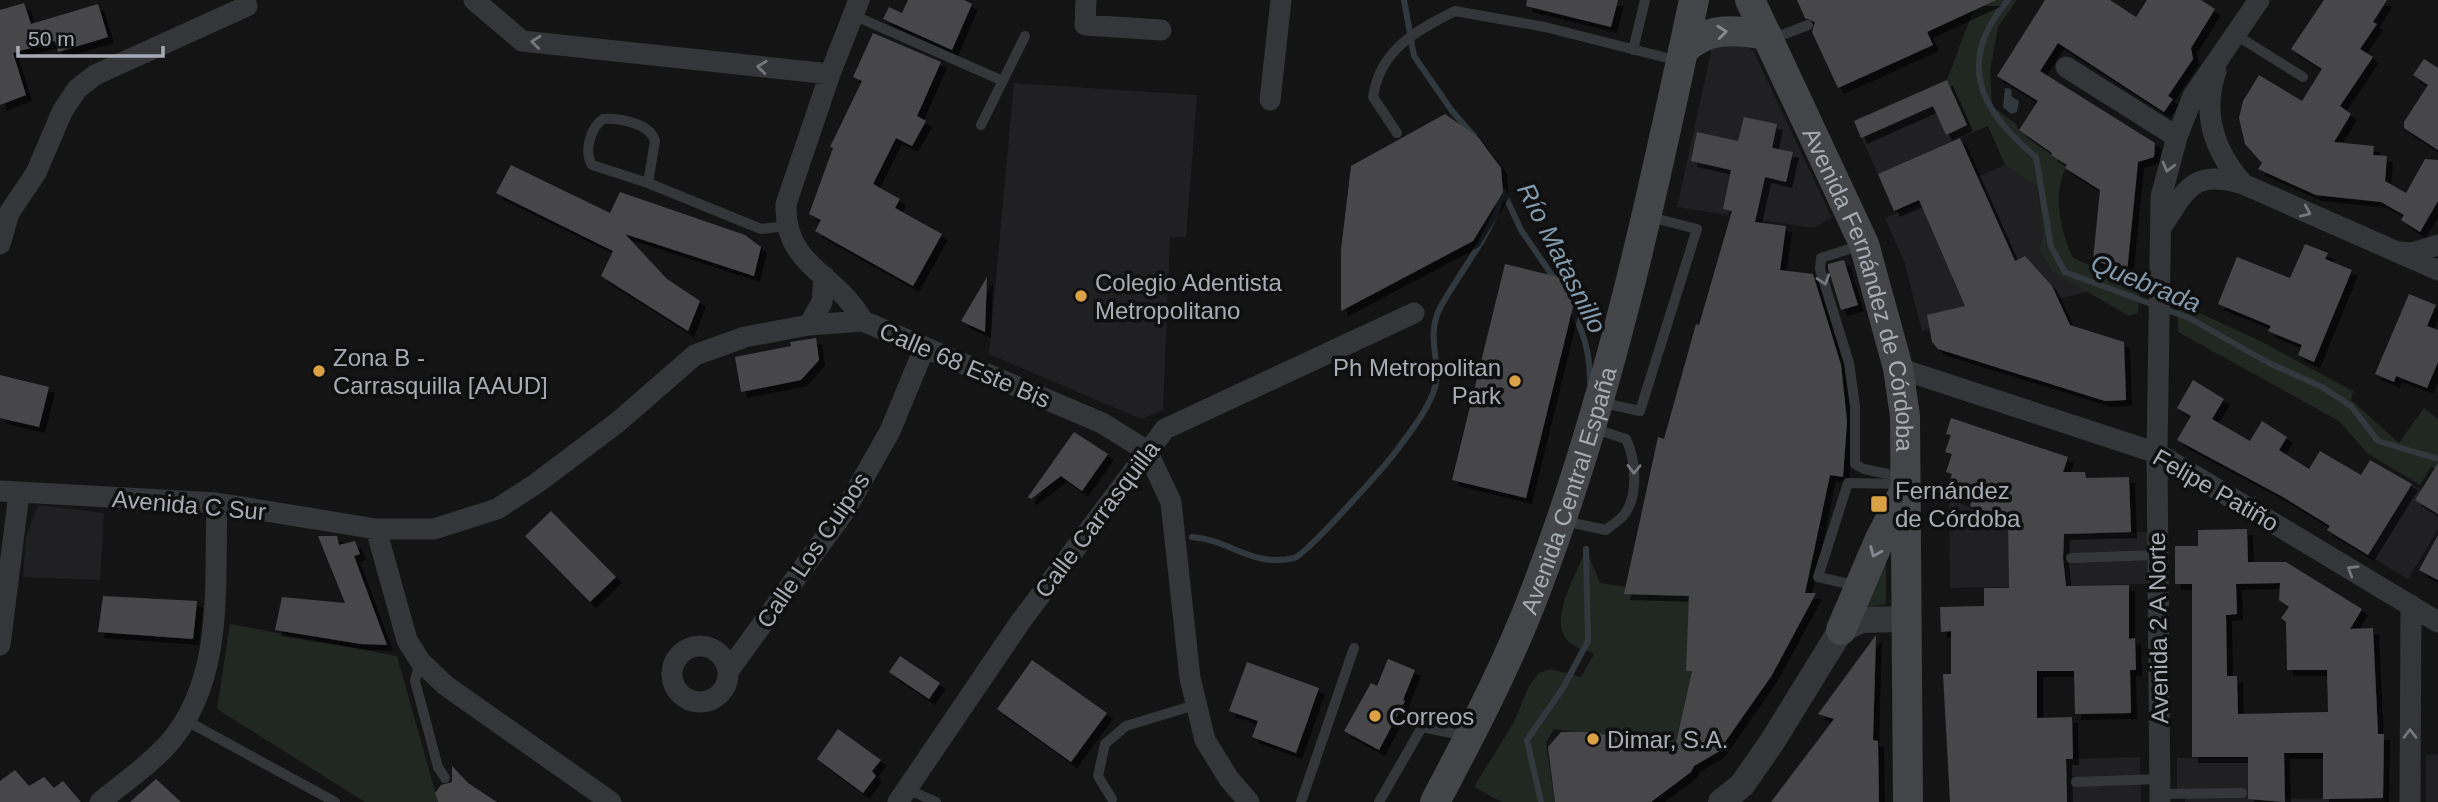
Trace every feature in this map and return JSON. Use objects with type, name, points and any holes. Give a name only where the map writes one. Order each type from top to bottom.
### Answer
[{"type":"main road","name":"Avenida Central España","points":[[1434,802],[1509,656],[1562,520],[1596,415],[1694,0]]},
{"type":"main road","name":"Avenida Fernández de Córdoba","points":[[1750,0],[1864,244],[1898,368],[1905,416],[1908,802]]},
{"type":"main road","points":[[1682,57],[1693,40],[1709,33],[1727,30],[1768,38]]},
{"type":"main road","points":[[1841,630],[1905,484]]},
{"type":"street","points":[[474,0],[522,41],[830,74]]},
{"type":"street","points":[[1086,0],[1085,26],[1161,30]]},
{"type":"street","points":[[1270,100],[1281,0]]},
{"type":"street","name":"Avenida 2 A Norte","points":[[2160,792],[2157,453],[2161,197],[2177,137],[2193,96],[2259,0]]},
{"type":"street","points":[[0,244],[5,215],[36,173],[62,112],[77,89],[95,75],[247,6]]},
{"type":"street","points":[[856,7],[786,204],[786,226],[794,249],[853,303],[863,321]]},
{"type":"street","points":[[2218,63],[2209,103],[2211,126],[2223,157],[2243,184]]},
{"type":"street","points":[[2066,67],[2177,137]]},
{"type":"street","points":[[2161,228],[2181,197],[2205,178],[2218,177],[2243,184],[2438,270]]},
{"type":"street","points":[[2397,252],[2412,253],[2438,245]]},
{"type":"street","points":[[809,325],[822,302],[824,276]]},
{"type":"street","name":"Calle Carrasquilla","points":[[903,796],[1021,621],[1166,429],[1414,313]]},
{"type":"street","name":"Calle 68 Este Bis","points":[[376,529],[434,529],[497,509],[618,422],[695,355],[745,337],[809,325],[863,321],[1102,423],[1147,451]]},
{"type":"street","name":"Calle Los Cuipos","points":[[729,670],[846,509],[890,431],[924,349]]},
{"type":"street","name":"Felipe Patiño","points":[[1898,368],[2157,453],[2438,622]]},
{"type":"street","points":[[1147,451],[1171,502],[1195,705],[1205,740],[1229,779],[1249,802]]},
{"type":"street","points":[[0,642],[10,492]]},
{"type":"street","name":"Avenida C Sur","points":[[10,492],[217,503],[376,529]]},
{"type":"street","points":[[100,802],[170,742],[199,697],[208,669],[217,503]]},
{"type":"street","points":[[376,529],[407,640],[420,661],[445,685],[611,802]]},
{"type":"street","points":[[2410,802],[2411,605]]},
{"type":"street","points":[[1721,802],[1742,785],[1772,742],[1841,630],[1861,620],[1906,619]]},
{"type":"lane","points":[[1633,50],[1645,0]]},
{"type":"lane","points":[[1397,133],[1373,97],[1376,76],[1392,50],[1456,5],[1633,50],[1682,57]]},
{"type":"lane","points":[[856,7],[1003,81]]},
{"type":"lane","points":[[1768,38],[1808,24]]},
{"type":"lane","points":[[2236,35],[2303,77]]},
{"type":"lane","points":[[981,125],[1025,36]]},
{"type":"lane","points":[[648,183],[655,141],[648,128],[612,119],[603,119],[596,124],[588,149],[592,165],[648,183],[761,229],[786,226]]},
{"type":"lane","points":[[1596,415],[1640,411],[1697,229],[1645,215]]},
{"type":"lane","points":[[1864,244],[1821,258],[1820,269],[1849,363],[1855,406],[1855,464],[1864,470],[1905,484]]},
{"type":"lane","points":[[1562,520],[1606,530],[1625,514],[1633,484],[1634,454],[1626,439],[1596,415]]},
{"type":"lane","points":[[1860,586],[1818,577],[1848,483],[1905,484]]},
{"type":"lane","points":[[2071,558],[2158,555]]},
{"type":"lane","points":[[1301,802],[1354,648]]},
{"type":"lane","points":[[420,661],[415,681],[438,767],[445,778]]},
{"type":"lane","points":[[1112,799],[1098,776],[1105,744],[1126,726],[1195,705]]},
{"type":"lane","points":[[185,720],[335,802]]},
{"type":"lane","points":[[1379,802],[1422,727],[1469,737]]},
{"type":"lane","points":[[2076,782],[2160,792],[2242,793]]},
{"type":"lane","points":[[903,796],[936,802]]},
{"type":"shaded area","points":[[1969,0],[2017,0],[1998,27],[1990,71],[1992,106],[2016,124],[2019,130],[2067,165],[2062,176],[2059,199],[2061,224],[2073,258],[2140,286],[2138,313],[2129,316],[2053,272],[2039,250],[2043,236],[2038,187],[2005,165],[1988,126],[1971,133],[1947,80],[1973,11]]},
{"type":"shaded area","points":[[1740,42],[1753,50],[1832,218],[1813,228],[1677,207],[1713,43]]},
{"type":"shaded area","points":[[1947,80],[1971,133],[1878,174],[1854,121]]},
{"type":"shaded area","name":"Colegio Adentista Metropolitano","points":[[1014,83],[1197,95],[1186,237],[1170,237],[1163,410],[1141,419],[989,354]]},
{"type":"shaded area","points":[[2005,88],[2011,89],[2012,97],[2019,101],[2017,112],[2011,114],[2003,107]]},
{"type":"shaded area","points":[[2005,165],[2038,187],[2043,236],[2039,250],[2053,272],[2091,291],[1922,331],[1905,264],[1885,218]]},
{"type":"shaded area","points":[[2178,303],[2260,341],[2353,391],[2351,400],[2399,443],[2424,408],[2438,419],[2438,470],[2431,467],[2420,485],[2367,453],[2339,421],[2178,332]]},
{"type":"shaded area","points":[[2433,471],[2438,474],[2438,529],[2408,579],[2353,546],[2396,475],[2421,490]]},
{"type":"shaded area","points":[[1949,499],[2034,534],[2147,532],[2148,584],[1950,588]]},
{"type":"shaded area","points":[[38,505],[104,513],[100,580],[23,577],[26,537]]},
{"type":"shaded area","points":[[1586,549],[1600,583],[1689,596],[1692,671],[1675,747],[1554,729],[1546,743],[1555,802],[1502,802],[1474,787],[1514,722],[1529,686],[1539,673],[1551,669],[1581,677],[1594,654],[1569,642],[1563,633],[1561,622],[1566,597]]},
{"type":"shaded area","points":[[1886,551],[1886,604],[1864,608]]},
{"type":"shaded area","points":[[230,624],[397,656],[438,802],[365,802],[217,709]]},
{"type":"shaded area","points":[[2438,754],[2438,802],[2426,802],[2426,755]]},
{"type":"shaded area","points":[[2140,757],[2141,802],[2039,802],[2038,760]]},
{"type":"shaded area","points":[[2177,758],[2285,758],[2285,799],[2383,798],[2385,802],[2185,802],[2185,790],[2177,790]]},
{"type":"building","points":[[908,0],[964,0],[972,4],[952,50],[883,19],[889,7],[902,13]]},
{"type":"building","points":[[1527,0],[1618,0],[1611,27],[1526,6]]},
{"type":"building","points":[[1797,0],[1996,0],[1927,32],[1933,45],[1838,88],[1812,32],[1815,22],[1805,18]]},
{"type":"building","points":[[2045,0],[2110,0],[2136,17],[2147,0],[2201,0],[2215,9],[2191,48],[2193,59],[2168,96],[2173,99],[2164,112],[2058,43],[2040,71],[2155,143],[2154,157],[2138,162],[2127,272],[2093,260],[2100,190],[2065,168],[2067,165],[2019,130],[2038,101],[1997,76]]},
{"type":"building","points":[[2324,0],[2387,0],[2373,22],[2377,24],[2360,49],[2373,57],[2340,106],[2351,114],[2334,142],[2374,146],[2373,155],[2387,156],[2385,181],[2406,193],[2425,159],[2438,160],[2438,201],[2420,232],[2401,220],[2404,215],[2381,202],[2316,195],[2258,169],[2262,163],[2245,144],[2239,118],[2243,101],[2259,75],[2302,101],[2322,69],[2291,49]]},
{"type":"building","points":[[24,3],[31,24],[98,4],[108,37],[58,52],[55,41],[13,53],[26,95],[0,105],[0,10]]},
{"type":"building","points":[[873,33],[941,62],[917,116],[926,121],[912,146],[896,138],[873,184],[900,199],[895,208],[942,234],[913,286],[815,231],[821,220],[809,214],[833,148],[830,147],[862,81],[853,77]]},
{"type":"building","points":[[2424,59],[2438,68],[2438,150],[2404,128],[2404,122],[2428,85],[2413,75]]},
{"type":"building","points":[[1947,80],[1967,125],[1946,135],[1933,106],[1861,138],[1854,121]]},
{"type":"building","points":[[1445,114],[1478,137],[1501,168],[1503,192],[1473,241],[1341,311],[1341,250],[1351,166]]},
{"type":"building","points":[[1744,117],[1777,124],[1772,148],[1793,152],[1786,182],[1765,177],[1755,222],[1786,226],[1780,270],[1813,274],[1841,365],[1847,421],[1843,477],[1830,475],[1805,593],[1816,593],[1772,675],[1718,752],[1694,766],[1691,772],[1651,802],[1555,802],[1548,747],[1561,732],[1590,732],[1675,747],[1692,671],[1686,671],[1689,596],[1624,594],[1658,437],[1664,439],[1696,324],[1699,325],[1732,211],[1723,209],[1731,170],[1691,161],[1697,132],[1738,141]]},
{"type":"building","points":[[1960,138],[2015,261],[2025,256],[2052,286],[2070,325],[2124,342],[2126,400],[2105,401],[1938,349],[1932,342],[1927,315],[1965,306],[1919,200],[1894,211],[1878,174]]},
{"type":"building","points":[[511,165],[610,213],[620,192],[745,235],[761,247],[754,276],[625,234],[667,279],[700,301],[688,331],[601,276],[613,251],[496,193]]},
{"type":"building","points":[[2305,244],[2328,253],[2325,259],[2352,270],[2314,362],[2298,355],[2302,345],[2268,331],[2271,326],[2218,304],[2237,257],[2290,278]]},
{"type":"building","points":[[1844,260],[1858,305],[1841,310],[1828,264]]},
{"type":"building","name":"Ph Metropolitan Park","points":[[1505,264],[1579,282],[1526,498],[1452,480]]},
{"type":"building","points":[[987,277],[985,332],[961,321]]},
{"type":"building","points":[[2409,294],[2436,305],[2427,326],[2438,330],[2438,362],[2427,388],[2396,376],[2394,382],[2375,374]]},
{"type":"building","points":[[816,338],[819,360],[801,380],[741,392],[735,357]]},
{"type":"building","points":[[0,375],[49,387],[39,427],[0,418]]},
{"type":"building","points":[[2193,380],[2224,399],[2212,419],[2250,441],[2262,421],[2287,437],[2279,450],[2309,469],[2320,451],[2361,475],[2370,460],[2412,484],[2368,555],[2327,530],[2330,526],[2283,497],[2177,440],[2191,416],[2177,408]]},
{"type":"building","points":[[1951,418],[2068,457],[2063,472],[2085,472],[2086,478],[2129,477],[2131,532],[2064,534],[2063,558],[2066,586],[2129,585],[2129,639],[2135,638],[2136,670],[2130,670],[2131,713],[2075,714],[2074,671],[2037,671],[2037,718],[2072,717],[2073,759],[2066,759],[2067,802],[1950,802],[1943,674],[1951,674],[1951,631],[1941,632],[1940,607],[1984,606],[1984,588],[2009,588],[2008,518],[1970,506],[1973,499],[1946,491],[1952,474],[1946,472],[1952,454],[1945,452],[1951,435],[1946,434]]},
{"type":"building","points":[[1074,432],[1108,454],[1082,491],[1061,476],[1031,499],[1028,497]]},
{"type":"building","points":[[2438,463],[2438,514],[2415,500]]},
{"type":"building","points":[[551,511],[616,577],[590,602],[525,536]]},
{"type":"building","points":[[2247,529],[2248,562],[2286,562],[2362,609],[2350,629],[2373,628],[2378,734],[2384,734],[2383,798],[2323,799],[2323,753],[2284,753],[2285,802],[2248,799],[2248,757],[2192,757],[2192,584],[2175,584],[2175,546],[2198,546],[2198,530]],"holes":[[[2280,583],[2279,600],[2289,607],[2281,618],[2286,622],[2287,670],[2327,670],[2328,712],[2238,714],[2237,676],[2227,676],[2226,615],[2237,614],[2236,584]]]},
{"type":"building","points":[[2438,535],[2438,580],[2419,570]]},
{"type":"building","points":[[318,536],[337,536],[339,545],[355,541],[360,554],[354,556],[387,645],[361,644],[275,630],[282,597],[345,603]]},
{"type":"building","points":[[103,596],[197,601],[193,639],[98,632]]},
{"type":"building","points":[[1876,635],[1873,740],[1878,741],[1879,802],[1771,802],[1834,719],[1818,714]]},
{"type":"building","points":[[900,656],[940,683],[929,699],[889,672]]},
{"type":"building","name":"Correos","points":[[1388,659],[1415,670],[1403,700],[1405,701],[1379,750],[1344,731],[1371,683],[1377,686]]},
{"type":"building","points":[[1032,660],[1107,713],[1071,762],[997,709]]},
{"type":"building","points":[[1247,662],[1319,688],[1296,753],[1252,737],[1258,721],[1229,711]]},
{"type":"building","points":[[838,729],[881,760],[872,771],[876,776],[863,793],[817,759]]},
{"type":"building","points":[[452,766],[468,783],[497,802],[438,802],[435,793],[441,785],[452,782]]},
{"type":"building","points":[[15,770],[29,786],[44,777],[54,788],[63,781],[81,802],[0,802],[0,781]]},
{"type":"building","points":[[156,779],[181,802],[130,802]]},
{"type":"waterway","name":"Río Matasnillo","points":[[1404,0],[1414,56],[1452,111],[1474,136]]},
{"type":"waterway","name":"Quebrada","points":[[2008,0],[1982,44],[1979,65],[1981,84],[2001,122],[2036,157],[2051,247],[2065,272],[2189,318],[2269,363],[2322,387],[2351,406],[2378,441],[2438,459]]},
{"type":"waterway","name":"Río Matasnillo","points":[[1503,191],[1521,230],[1556,281]]},
{"type":"waterway","points":[[1192,537],[1206,539],[1254,557],[1279,560],[1294,558],[1313,542],[1362,490],[1397,450],[1428,404],[1437,378],[1434,339],[1436,319],[1448,294],[1484,237],[1503,192]]},
{"type":"waterway","name":"Río Matasnillo","points":[[1568,303],[1585,341],[1590,382]]},
{"type":"waterway","name":"Río Matasnillo","points":[[1541,802],[1527,740],[1563,688],[1588,641],[1586,549]]},
{"type":"place","name":"Colegio Adentista Metropolitano","points":[[1081,296]]},
{"type":"place","name":"Zona B - Carrasquilla [AAUD]","points":[[319,371]]},
{"type":"place","name":"Ph Metropolitan Park","points":[[1515,381]]},
{"type":"place","name":"Fernández de Córdoba","points":[[1879,504]]},
{"type":"place","name":"Correos","points":[[1375,716]]},
{"type":"place","name":"Dimar, S.A.","points":[[1593,739]]}]
